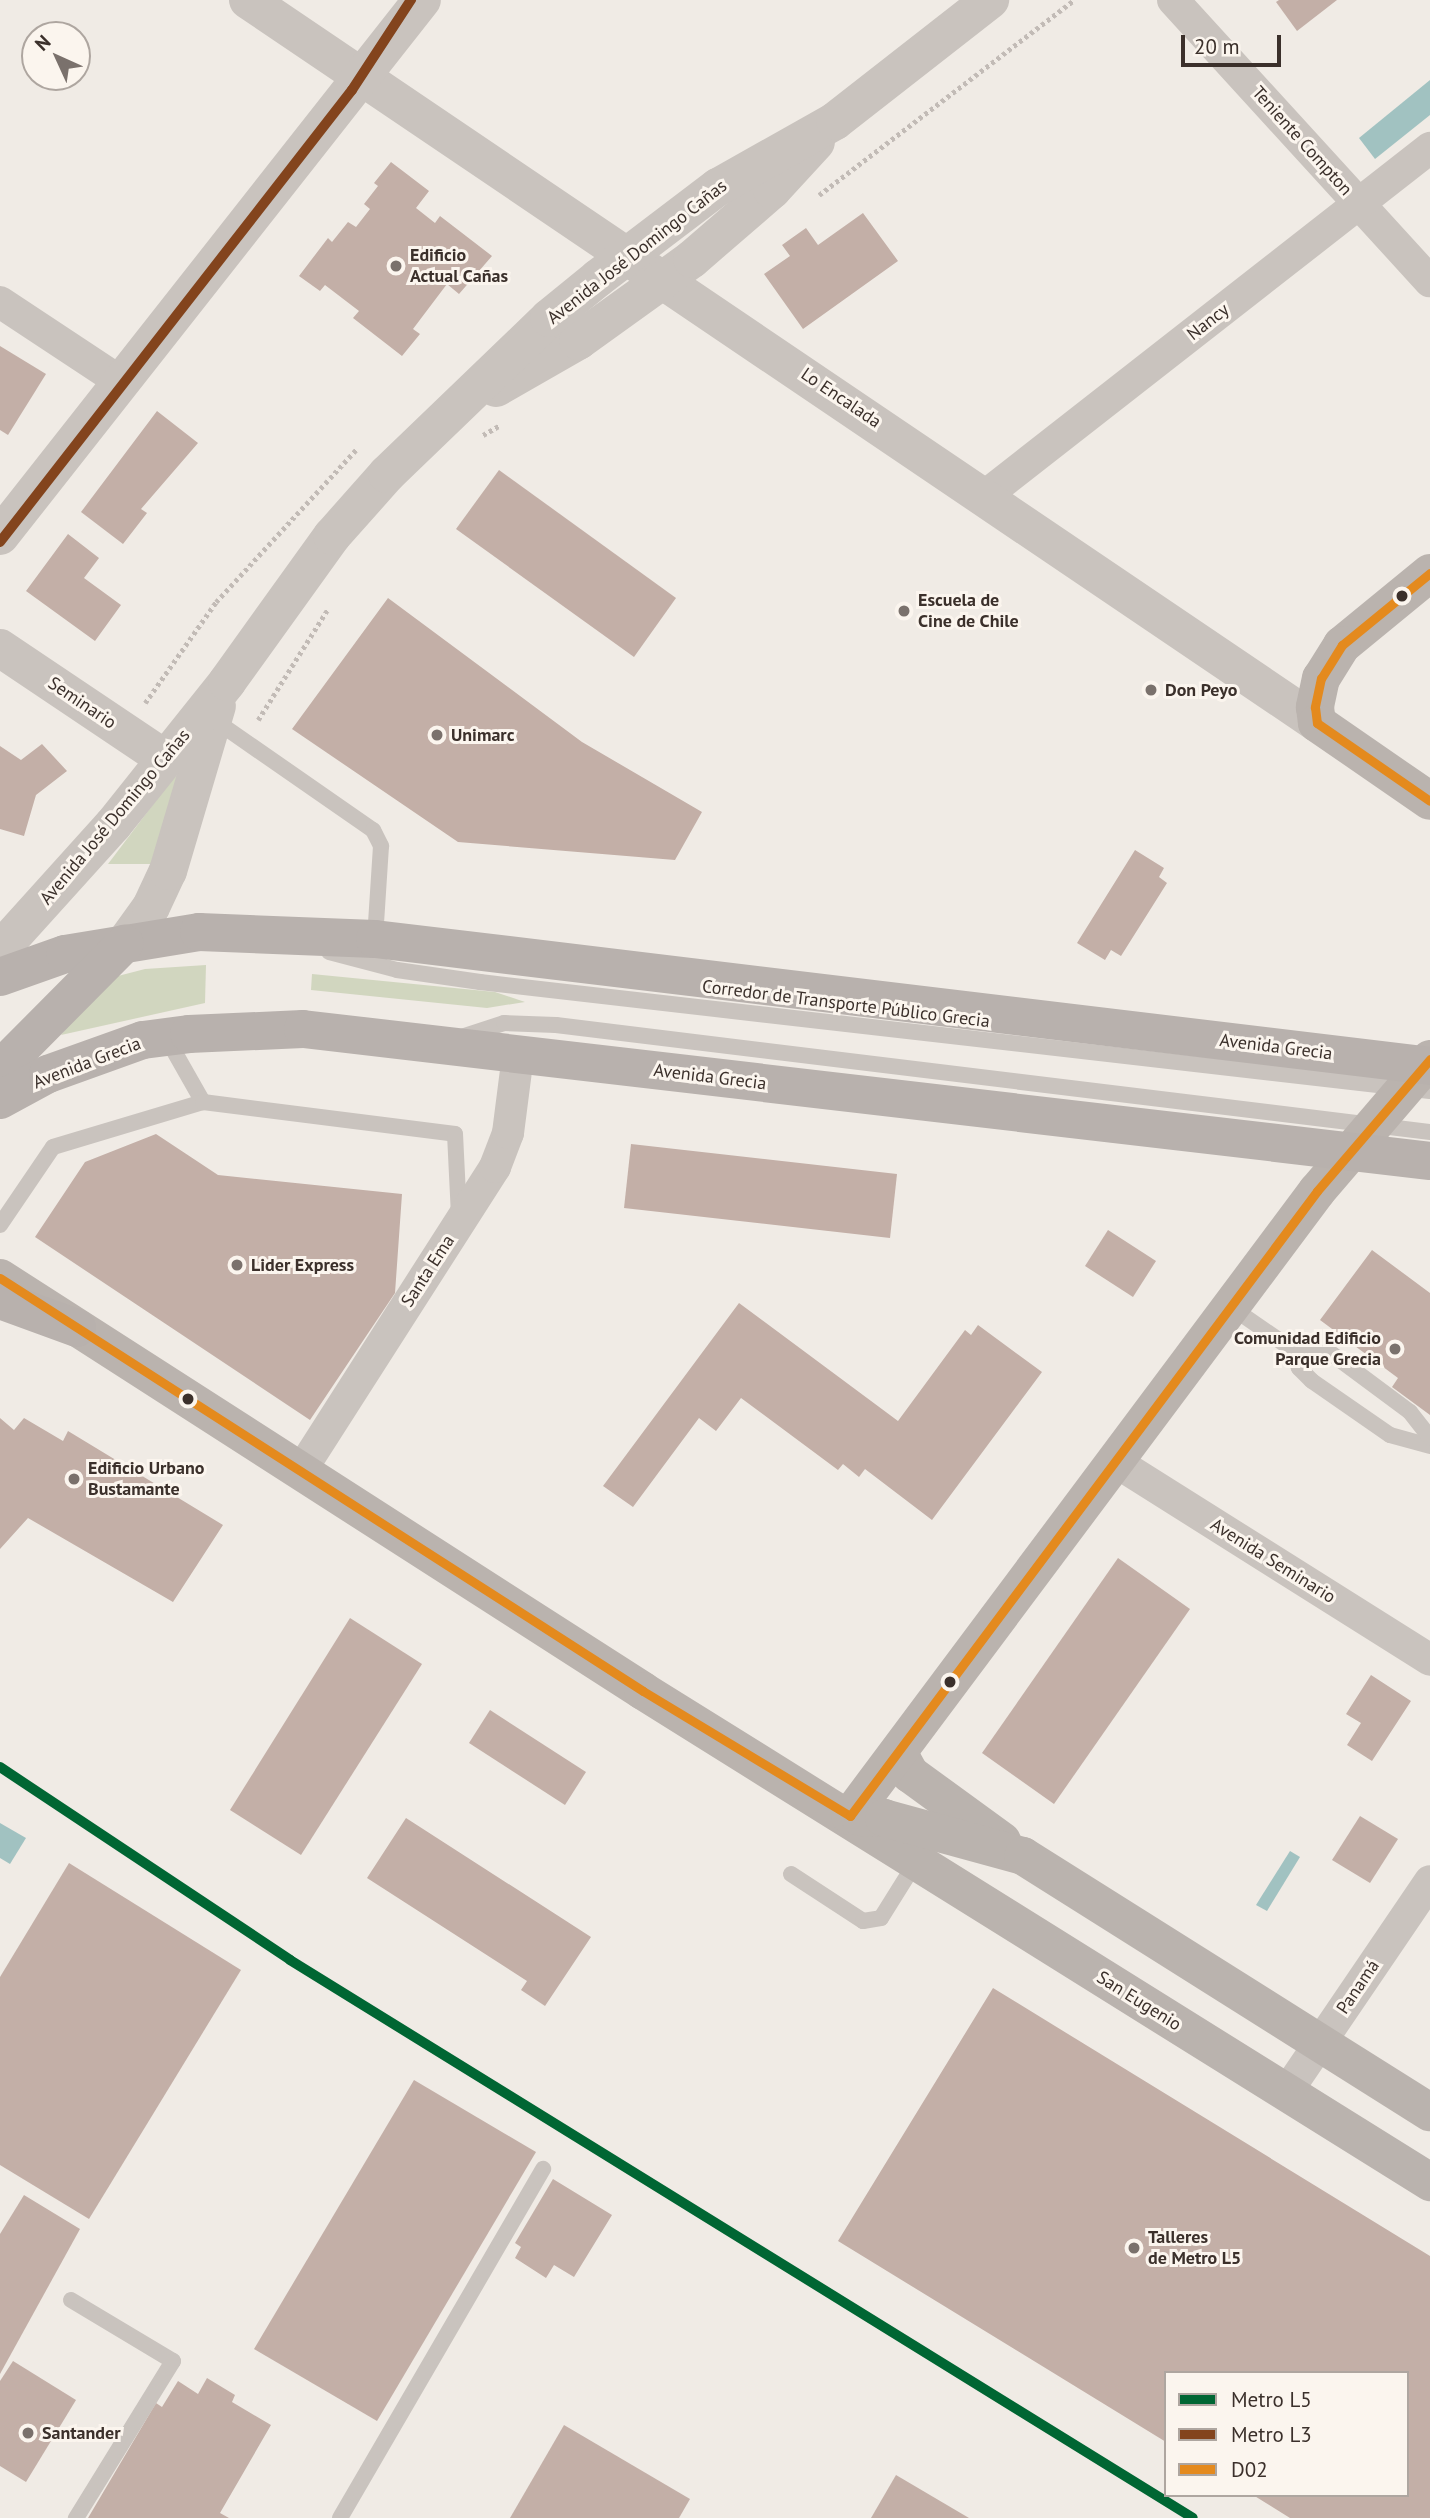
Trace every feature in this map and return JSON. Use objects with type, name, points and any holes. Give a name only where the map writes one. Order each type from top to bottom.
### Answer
[{"type":"main road","points":[[1317,723],[1321,678],[1342,645],[1430,573]]},
{"type":"main road","name":"Lo Encalada","points":[[1317,723],[1430,801]]},
{"type":"main road","name":"Avenida Grecia","points":[[0,977],[65,954],[199,932],[375,939],[1426,1072]]},
{"type":"main road","points":[[0,1069],[125,943]]},
{"type":"main road","name":"Avenida Grecia","points":[[0,1100],[48,1074],[143,1040],[303,1029],[518,1055],[1362,1138],[1430,1161]]},
{"type":"main road","points":[[850,1816],[1231,1307],[1362,1138],[1426,1072]]},
{"type":"main road","name":"San Eugenio","points":[[0,1278],[643,1691],[850,1816],[916,1862],[1430,2182]]},
{"type":"main road","points":[[0,1300],[77,1328]]},
{"type":"main road","points":[[899,1754],[910,1774],[1023,1856]]},
{"type":"main road","name":"San Eugenio","points":[[850,1816],[884,1818],[1023,1856],[1430,2112]]},
{"type":"street","name":"Lo Encalada","points":[[248,0],[986,495],[1317,723]]},
{"type":"street","points":[[0,536],[422,0]]},
{"type":"street","name":"Avenida José Domingo Cañas","points":[[0,950],[113,825],[164,758],[228,682],[358,504],[458,410],[549,318],[718,187],[835,121],[990,0]]},
{"type":"street","name":"Teniente Compton","points":[[1173,0],[1430,281]]},
{"type":"street","name":"Avenida José Domingo Cañas","points":[[458,410],[578,341],[664,279],[772,191],[835,121]]},
{"type":"street","name":"Nancy","points":[[986,495],[1430,148]]},
{"type":"street","points":[[0,302],[121,382]]},
{"type":"street","name":"Seminario","points":[[0,648],[164,758]]},
{"type":"street","name":"Avenida José Domingo Cañas","points":[[125,943],[151,907],[168,871],[212,719],[228,682]]},
{"type":"street","name":"Santa Ema","points":[[300,1472],[503,1150],[518,1055]]},
{"type":"street","name":"Avenida Seminario","points":[[1116,1462],[1430,1660]]},
{"type":"street","name":"Panamá","points":[[1286,2093],[1430,1881]]},
{"type":"lane","points":[[212,719],[373,830],[380,846],[375,939]]},
{"type":"lane","name":"Corredor de Transporte Público Grecia","points":[[261,933],[397,970],[439,976],[1426,1072]]},
{"type":"lane","points":[[435,1046],[504,1023],[556,1025],[1362,1138],[1430,1132]]},
{"type":"lane","points":[[166,1037],[204,1102]]},
{"type":"lane","points":[[0,1225],[53,1147],[204,1102],[455,1134],[459,1223]]},
{"type":"lane","points":[[1231,1307],[1293,1350],[1332,1354],[1410,1412],[1430,1438]]},
{"type":"lane","points":[[1293,1350],[1299,1368],[1312,1381],[1390,1434],[1430,1446]]},
{"type":"lane","points":[[791,1874],[863,1921],[881,1918],[916,1862]]},
{"type":"lane","points":[[340,2518],[543,2169]]},
{"type":"lane","points":[[71,2300],[173,2361],[76,2518]]},
{"type":"green space","points":[[189,763],[154,864],[108,864],[170,782]]},
{"type":"green space","points":[[206,965],[205,1003],[61,1035],[89,998],[118,976],[145,969]]},
{"type":"green space","points":[[312,974],[495,992],[525,1002],[487,1008],[311,990]]},
{"type":"water","points":[[1430,80],[1430,115],[1375,159],[1359,138]]},
{"type":"water","points":[[0,1823],[26,1838],[10,1864],[0,1858]]},
{"type":"water","points":[[1290,1851],[1300,1857],[1267,1911],[1256,1905]]},
{"type":"building","points":[[1337,0],[1297,31],[1276,2]]},
{"type":"building","name":"Edificio Actual Cañas","points":[[391,162],[429,191],[416,208],[435,223],[440,216],[492,256],[459,294],[447,284],[413,329],[420,334],[402,356],[353,318],[359,311],[325,285],[320,291],[299,276],[328,238],[332,242],[348,222],[356,227],[370,209],[364,204],[378,186],[374,183]]},
{"type":"building","points":[[863,213],[898,261],[803,329],[764,274],[790,256],[782,245],[806,228],[818,245]]},
{"type":"building","points":[[0,346],[46,374],[8,435],[0,430]]},
{"type":"building","points":[[157,411],[198,443],[141,509],[147,513],[123,544],[81,512]]},
{"type":"building","points":[[499,470],[676,598],[634,657],[456,529]]},
{"type":"building","points":[[68,534],[99,558],[84,578],[121,605],[95,641],[26,591]]},
{"type":"building","name":"Unimarc","points":[[388,598],[582,742],[702,812],[675,860],[458,842],[292,729]]},
{"type":"building","points":[[42,744],[67,771],[36,795],[24,836],[0,829],[0,746],[21,760]]},
{"type":"building","points":[[1135,850],[1164,868],[1159,877],[1167,883],[1121,956],[1111,950],[1105,960],[1077,943]]},
{"type":"building","name":"Lider Express","points":[[156,1134],[218,1175],[402,1194],[395,1293],[310,1420],[35,1237],[85,1162]]},
{"type":"building","points":[[631,1144],[897,1174],[890,1238],[624,1208]]},
{"type":"building","points":[[1108,1230],[1156,1261],[1133,1297],[1085,1266]]},
{"type":"building","name":"Comunidad Edificio Parque Grecia","points":[[1372,1250],[1430,1293],[1430,1415],[1392,1387],[1398,1378],[1320,1320]]},
{"type":"building","points":[[739,1303],[898,1421],[965,1330],[971,1335],[978,1325],[1042,1372],[932,1520],[865,1469],[859,1477],[843,1464],[838,1470],[741,1398],[716,1431],[699,1418],[633,1507],[603,1486]]},
{"type":"building","name":"Edificio Urbano Bustamante","points":[[0,1418],[14,1430],[24,1418],[63,1441],[68,1431],[223,1525],[173,1602],[28,1518],[0,1549]]},
{"type":"building","points":[[1118,1558],[1190,1609],[1054,1804],[982,1753]]},
{"type":"building","points":[[350,1618],[422,1664],[301,1855],[230,1810]]},
{"type":"building","points":[[1371,1675],[1411,1701],[1372,1761],[1347,1745],[1361,1723],[1346,1714]]},
{"type":"building","points":[[490,1710],[586,1772],[565,1805],[469,1743]]},
{"type":"building","points":[[1360,1816],[1398,1839],[1370,1883],[1332,1860]]},
{"type":"building","points":[[406,1818],[591,1937],[545,2006],[521,1990],[527,1981],[367,1878]]},
{"type":"building","points":[[69,1863],[241,1970],[89,2219],[0,2165],[0,1977]]},
{"type":"building","name":"Talleres de Metro L5","points":[[993,1988],[1430,2256],[1430,2518],[1290,2518],[1256,2497],[1409,2497],[1409,2371],[1164,2371],[1164,2441],[838,2241]]},
{"type":"building","points":[[414,2080],[536,2152],[377,2421],[254,2349]]},
{"type":"building","points":[[553,2179],[612,2215],[574,2277],[554,2265],[546,2278],[515,2258],[521,2247],[515,2243]]},
{"type":"building","points":[[24,2195],[80,2229],[0,2374],[0,2234]]},
{"type":"building","name":"Santander","points":[[13,2361],[76,2400],[26,2482],[0,2466],[0,2381]]},
{"type":"building","points":[[207,2378],[235,2395],[232,2402],[271,2425],[220,2513],[229,2518],[88,2518],[156,2403],[162,2407],[178,2381],[198,2394]]},
{"type":"building","points":[[564,2425],[690,2499],[679,2518],[510,2518]]},
{"type":"building","points":[[896,2475],[969,2518],[871,2518]]},
{"type":"metro line","name":"L3","points":[[0,542],[352,90],[411,0]]},
{"type":"metro line","name":"L5","points":[[0,1767],[290,1960],[1193,2518]]},
{"type":"transit line","name":"D02","points":[[1430,573],[1342,645],[1321,678],[1315,707],[1317,723],[1430,801]]},
{"type":"transit line","name":"D02","points":[[0,1278],[643,1691],[850,1816],[1317,1191],[1430,1059]]},
{"type":"place","name":"Edificio Actual Cañas","points":[[396,266]]},
{"type":"place","name":"Escuela de Cine de Chile","points":[[904,611]]},
{"type":"place","name":"Don Peyo","points":[[1151,690]]},
{"type":"place","name":"Unimarc","points":[[437,735]]},
{"type":"place","name":"Lider Express","points":[[237,1265]]},
{"type":"place","name":"Comunidad Edificio Parque Grecia","points":[[1395,1349]]},
{"type":"place","name":"Edificio Urbano Bustamante","points":[[74,1479]]},
{"type":"place","name":"Talleres de Metro L5","points":[[1134,2248]]},
{"type":"place","name":"Santander","points":[[28,2433]]}]
